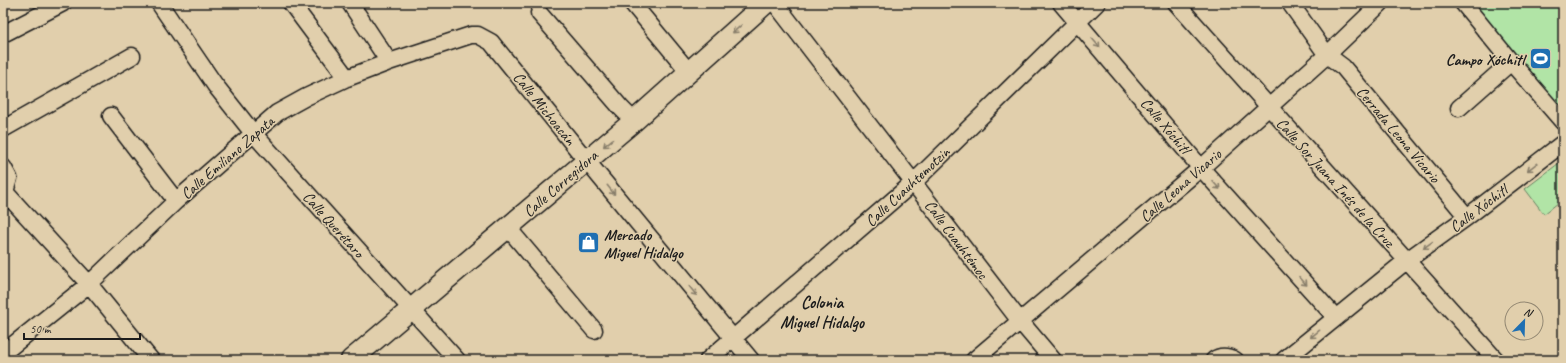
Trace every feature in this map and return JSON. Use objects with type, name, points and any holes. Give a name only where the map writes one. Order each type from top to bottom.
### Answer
[{"type":"street","points":[[3,34],[63,3]]},
{"type":"street","name":"Calle Querétaro","points":[[159,3],[215,85],[252,133],[457,360]]},
{"type":"street","points":[[291,3],[348,78]]},
{"type":"street","points":[[350,3],[389,62]]},
{"type":"street","points":[[632,3],[688,72]]},
{"type":"street","name":"Calle Corregidora","points":[[351,360],[634,121],[766,3]]},
{"type":"street","name":"Calle Cuauhtémoc","points":[[775,3],[1020,321],[1053,360]]},
{"type":"street","name":"Calle Xóchitl","points":[[1061,3],[1078,21],[1201,168],[1336,318]]},
{"type":"street","name":"Calle Cuauhtemotzin","points":[[708,360],[733,340],[914,182],[1097,3]]},
{"type":"street","name":"Calle Sor Juana Inés de la Cruz","points":[[1176,3],[1496,360]]},
{"type":"street","name":"Cerrada Leona Vicario","points":[[1290,3],[1327,55],[1343,67],[1467,217]]},
{"type":"street","name":"Calle Leona Vicario","points":[[974,360],[1201,168],[1327,55],[1381,3]]},
{"type":"street","points":[[1463,3],[1511,62],[1563,122]]},
{"type":"street","points":[[540,13],[621,108],[634,121]]},
{"type":"street","name":"Calle Emiliano Zapata","points":[[3,353],[89,284],[176,202],[276,113],[306,97],[348,78],[389,62],[471,36],[478,35],[491,42]]},
{"type":"street","name":"Calle Michoacán","points":[[491,42],[750,360]]},
{"type":"street","points":[[3,129],[132,56]]},
{"type":"street","points":[[1459,108],[1511,62]]},
{"type":"street","points":[[112,116],[176,202]]},
{"type":"street","name":"Calle Xóchitl","points":[[1284,360],[1406,261],[1467,217],[1563,143]]},
{"type":"street","points":[[3,167],[10,178],[4,191],[89,284],[150,360]]},
{"type":"street","points":[[508,228],[594,330]]},
{"type":"street","points":[[1216,359],[1228,356],[1235,360]]},
{"type":"green space","name":"Campo Xóchitl","points":[[1471,3],[1563,3],[1563,115]]},
{"type":"green space","points":[[1563,160],[1563,199],[1544,214],[1525,189]]},
{"type":"place","name":"Campo Xóchitl","points":[[1540,59]]},
{"type":"place","name":"Mercado Miguel Hidalgo","points":[[588,243]]},
{"type":"district","name":"Colonia Miguel Hidalgo","points":[[822,312]]}]
